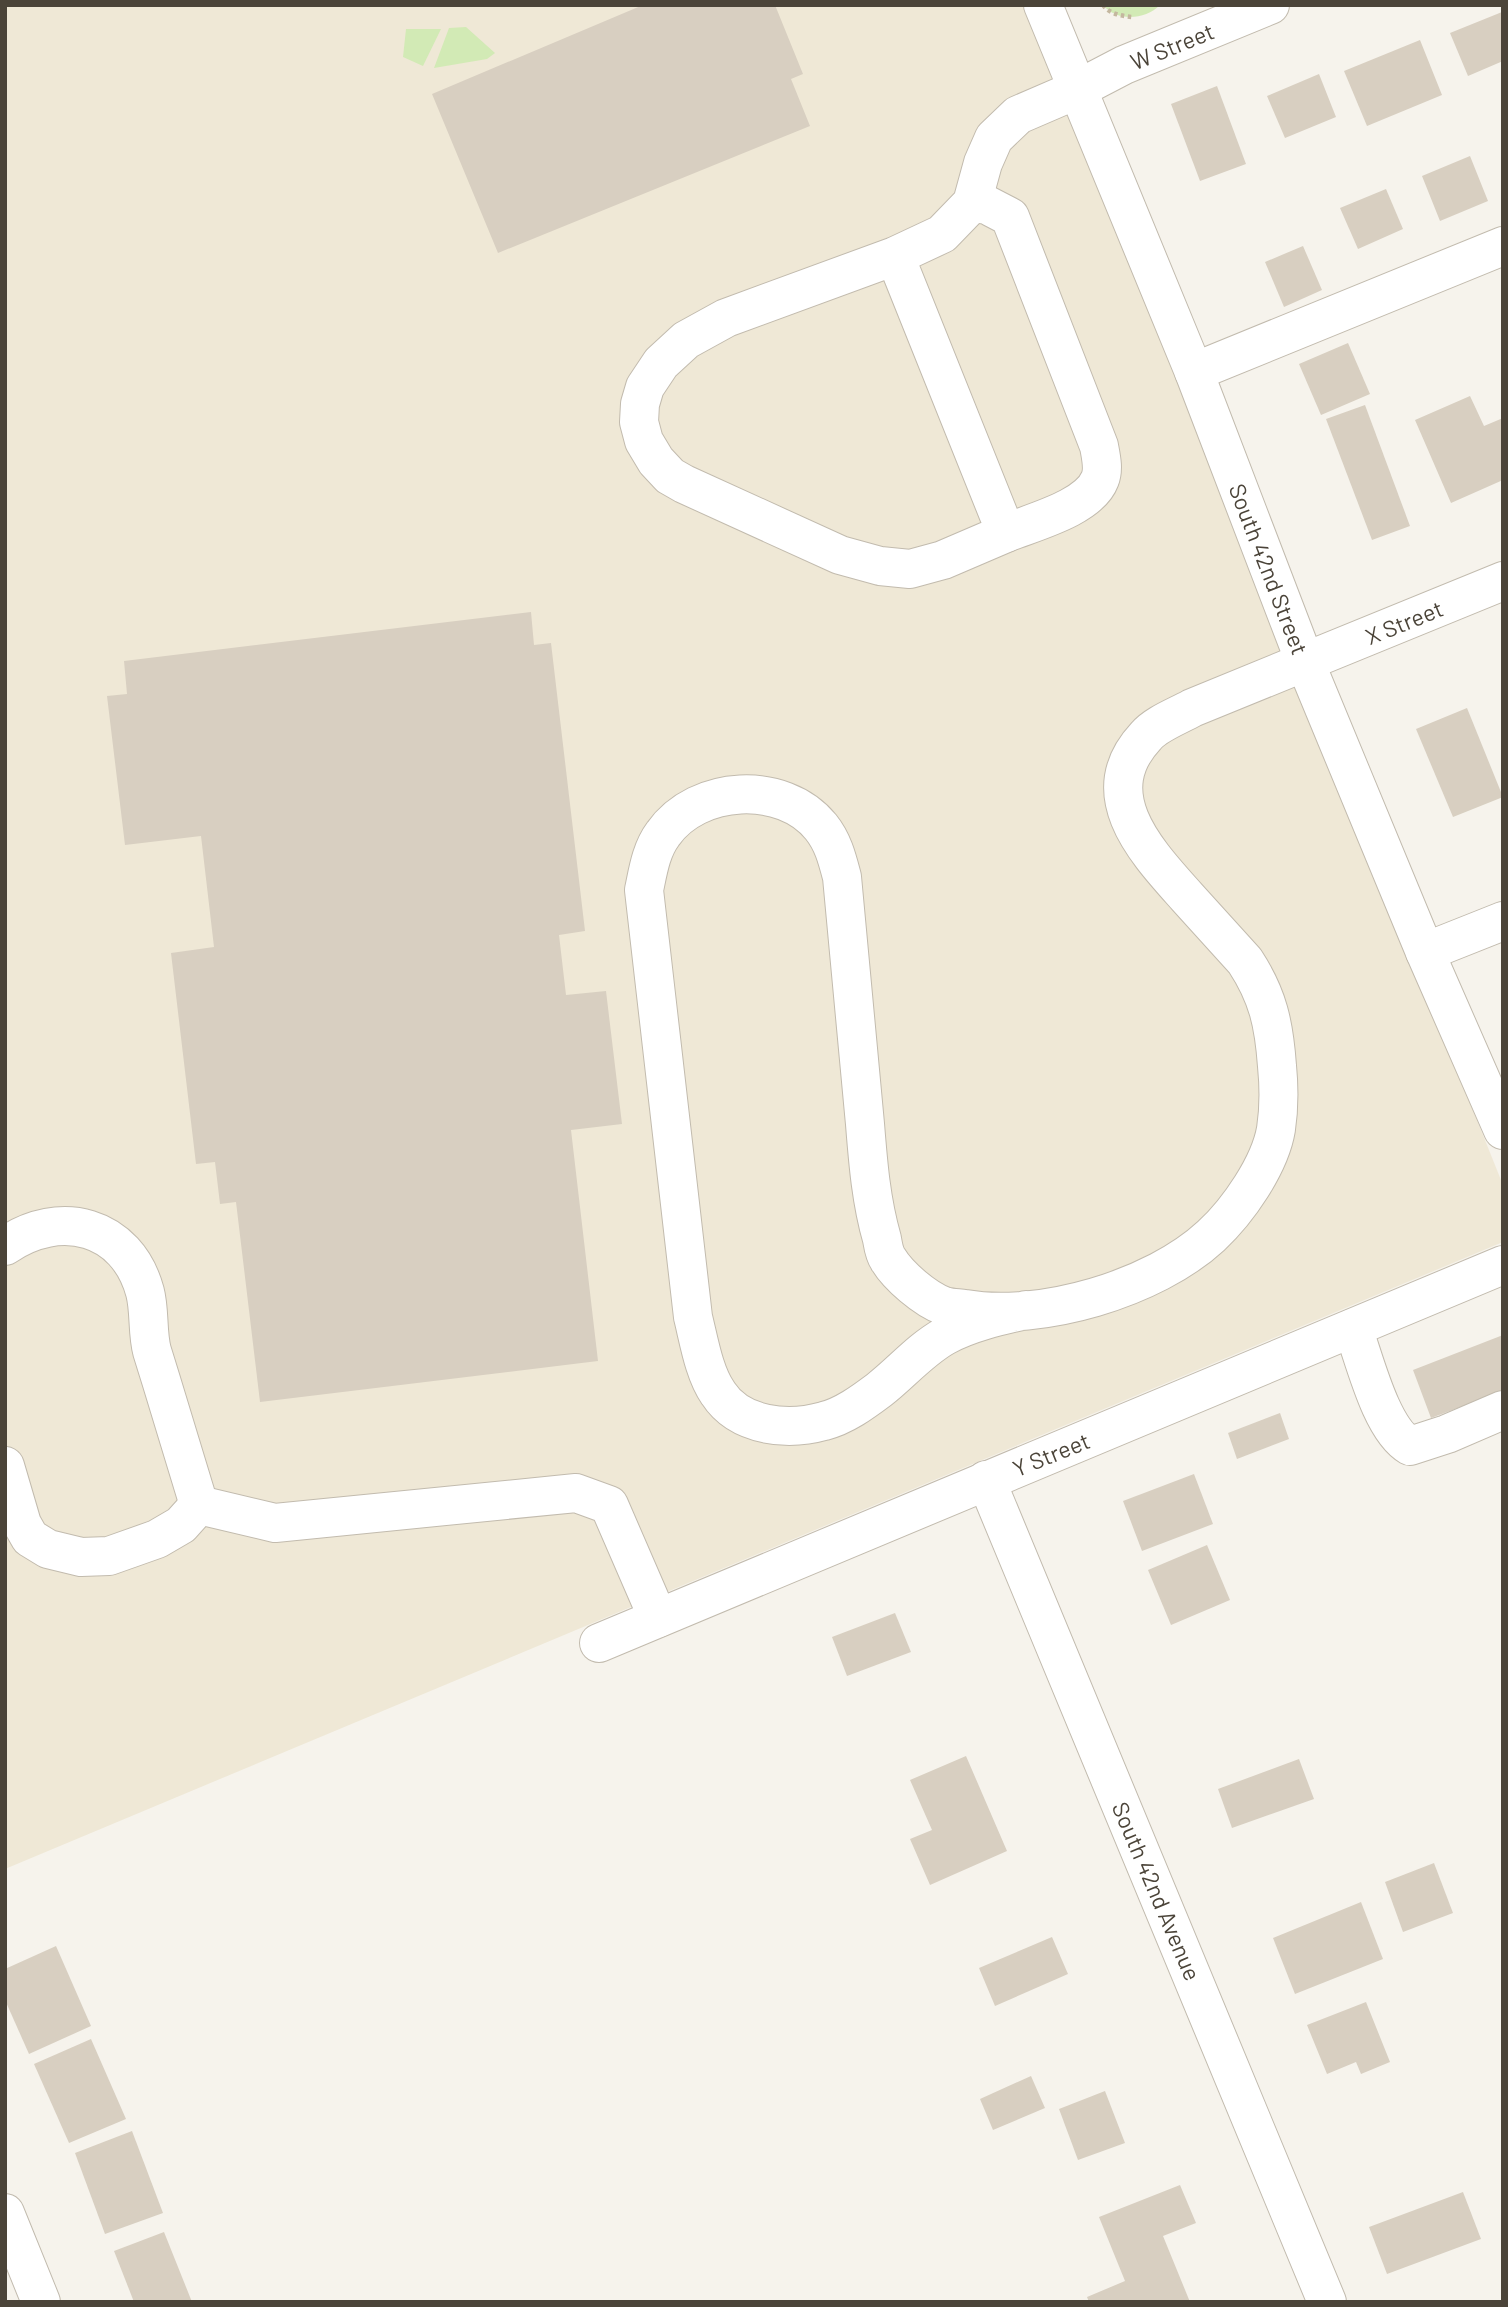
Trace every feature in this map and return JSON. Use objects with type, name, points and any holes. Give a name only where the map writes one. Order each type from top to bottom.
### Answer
[{"type":"street","name":"South 42nd Street","points":[[1043,5],[1194,372],[1305,662],[1425,952],[1503,1130]]},
{"type":"street","name":"W Street","points":[[972,203],[994,138],[1018,115],[1076,90],[1124,65],[1270,5]]},
{"type":"street","points":[[972,203],[987,205],[1010,217],[1099,446],[1101,478],[1092,492],[1072,507],[943,560],[910,569],[880,566],[841,555],[684,484],[656,461],[644,441],[639,422],[640,404],[645,387],[662,363],[687,340],[726,318],[895,256],[942,234],[972,203]]},
{"type":"street","points":[[1194,372],[1503,246]]},
{"type":"street","points":[[895,256],[1006,533]]},
{"type":"street","name":"X Street","points":[[1026,1310],[1075,1302],[1113,1290],[1173,1264],[1210,1237],[1234,1212],[1261,1169],[1275,1130],[1278,1081],[1275,1038],[1268,1003],[1245,961],[1142,845],[1128,817],[1124,785],[1129,759],[1147,734],[1192,708],[1503,581]]},
{"type":"street","points":[[739,794],[772,798],[797,808],[819,825],[834,846],[842,877],[868,1164],[876,1219],[887,1258],[912,1286],[944,1306],[983,1312],[1026,1310],[999,1316],[944,1336],[880,1389],[848,1411],[825,1421],[794,1426],[765,1424],[738,1414],[718,1393],[702,1354],[693,1317],[644,890],[650,861],[663,833],[685,813],[712,798],[739,794]]},
{"type":"street","points":[[1425,952],[1503,921]]},
{"type":"street","points":[[5,1246],[16,1238],[39,1229],[61,1225],[87,1228],[109,1238],[130,1257],[145,1292],[150,1343],[199,1505]]},
{"type":"street","name":"Y Street","points":[[599,1643],[1503,1265]]},
{"type":"street","points":[[1353,1328],[1388,1423],[1399,1439],[1410,1446],[1447,1434],[1503,1410]]},
{"type":"street","points":[[5,1466],[22,1524],[30,1538],[48,1549],[81,1557],[109,1556],[157,1539],[181,1525],[199,1505]]},
{"type":"street","name":"South 42nd Avenue","points":[[986,1480],[1327,2302]]},
{"type":"street","points":[[199,1505],[275,1523],[576,1493],[609,1504],[658,1618]]},
{"type":"street","points":[[5,2213],[41,2302]]},
{"type":"path","points":[[1103,5],[1105,9],[1120,16],[1138,18]]},
{"type":"shaded area","points":[[5,5],[1030,5],[1503,1185],[1503,1242],[5,1869]]},
{"type":"green space","points":[[1103,5],[1160,5],[1147,14],[1131,17],[1116,14]]},
{"type":"green space","points":[[466,27],[495,53],[487,59],[434,68],[449,28]]},
{"type":"green space","points":[[406,29],[441,29],[423,66],[403,57]]},
{"type":"building","points":[[643,5],[775,5],[803,74],[791,79],[810,126],[498,253],[432,94]]},
{"type":"building","points":[[1502,12],[1503,61],[1468,76],[1450,33]]},
{"type":"building","points":[[1420,40],[1442,95],[1367,126],[1344,71]]},
{"type":"building","points":[[1319,74],[1336,117],[1285,138],[1267,96]]},
{"type":"building","points":[[1217,86],[1246,164],[1200,181],[1171,104]]},
{"type":"building","points":[[1470,156],[1488,201],[1440,221],[1422,176]]},
{"type":"building","points":[[1386,189],[1403,229],[1358,249],[1340,208]]},
{"type":"building","points":[[1303,246],[1322,290],[1284,307],[1265,262]]},
{"type":"building","points":[[1348,343],[1370,394],[1321,415],[1299,364]]},
{"type":"building","points":[[1470,396],[1484,426],[1503,418],[1503,480],[1451,503],[1415,420]]},
{"type":"building","points":[[1365,405],[1410,526],[1372,540],[1326,419]]},
{"type":"building","points":[[531,612],[534,645],[551,643],[585,931],[559,935],[566,995],[606,991],[622,1124],[571,1130],[598,1361],[260,1402],[236,1202],[220,1204],[215,1162],[196,1164],[171,953],[214,947],[201,836],[125,845],[107,696],[127,694],[124,661]]},
{"type":"building","points":[[1467,708],[1503,797],[1453,817],[1416,729]]},
{"type":"building","points":[[1503,1335],[1503,1391],[1431,1418],[1413,1370]]},
{"type":"building","points":[[1280,1413],[1289,1439],[1237,1459],[1228,1433]]},
{"type":"building","points":[[1194,1474],[1213,1524],[1142,1551],[1123,1501]]},
{"type":"building","points":[[1207,1545],[1230,1600],[1171,1625],[1148,1570]]},
{"type":"building","points":[[895,1613],[911,1652],[847,1676],[832,1637]]},
{"type":"building","points":[[966,1756],[1007,1851],[930,1885],[910,1839],[932,1830],[910,1780]]},
{"type":"building","points":[[1299,1759],[1314,1799],[1232,1828],[1218,1789]]},
{"type":"building","points":[[1434,1863],[1453,1913],[1403,1932],[1385,1882]]},
{"type":"building","points":[[1361,1902],[1383,1959],[1295,1994],[1273,1938]]},
{"type":"building","points":[[1052,1937],[1068,1974],[995,2006],[979,1968]]},
{"type":"building","points":[[56,1946],[91,2026],[29,2054],[5,2000],[5,1969]]},
{"type":"building","points":[[1366,2002],[1390,2062],[1361,2074],[1356,2062],[1327,2074],[1307,2025]]},
{"type":"building","points":[[91,2039],[126,2119],[69,2143],[34,2064]]},
{"type":"building","points":[[1031,2076],[1045,2108],[993,2130],[980,2099]]},
{"type":"building","points":[[1105,2091],[1125,2143],[1078,2160],[1059,2109]]},
{"type":"building","points":[[132,2131],[163,2213],[105,2234],[75,2153]]},
{"type":"building","points":[[1180,2185],[1196,2223],[1163,2236],[1190,2302],[1089,2302],[1087,2297],[1125,2281],[1099,2217]]},
{"type":"building","points":[[1463,2192],[1481,2239],[1387,2274],[1369,2227]]},
{"type":"building","points":[[164,2232],[192,2302],[134,2302],[114,2251]]}]
